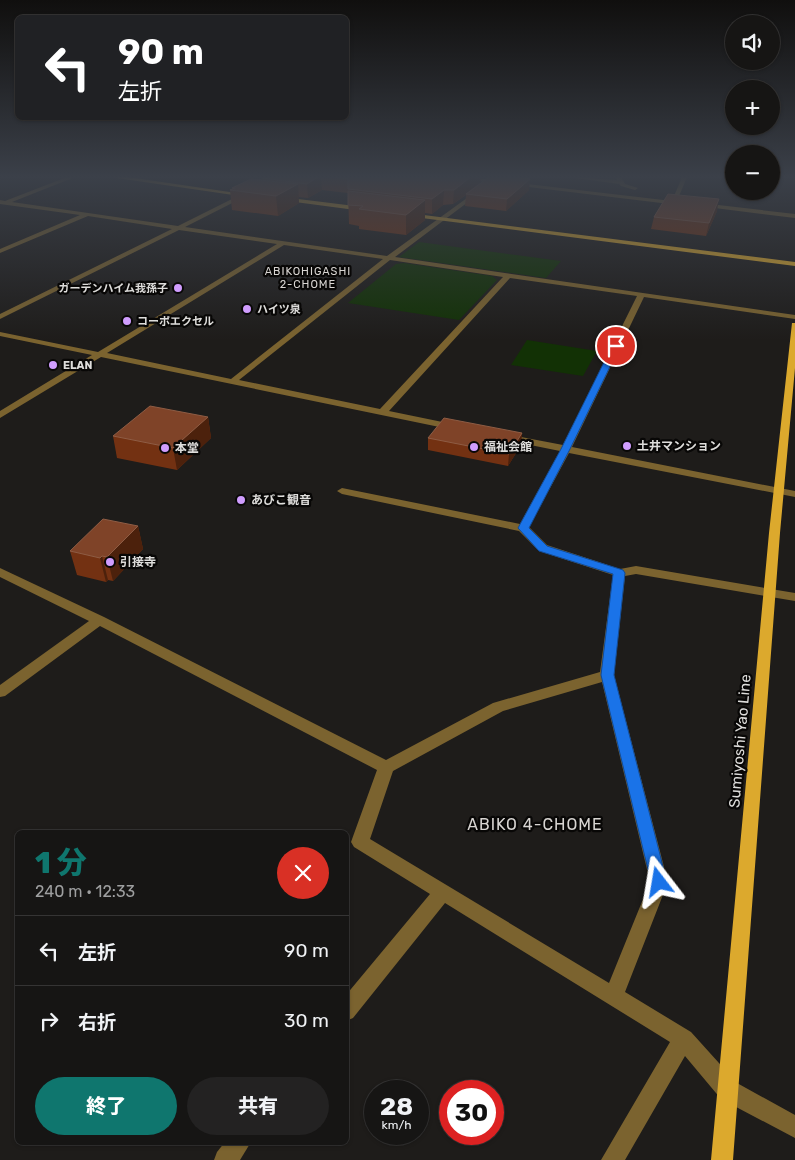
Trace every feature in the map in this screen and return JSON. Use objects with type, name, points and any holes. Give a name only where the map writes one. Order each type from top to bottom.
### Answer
[{"type":"main road","points":[[536,231],[795,264]]},
{"type":"main road","points":[[586,231],[795,257]]},
{"type":"main road","name":"Sumiyoshi Yao Line","points":[[722,1160],[777,491],[795,325]]},
{"type":"street","points":[[0,251],[47,231]]},
{"type":"street","points":[[0,317],[171,231]]},
{"type":"street","points":[[199,231],[795,317]]},
{"type":"street","points":[[233,381],[425,231]]},
{"type":"street","points":[[0,415],[283,243]]},
{"type":"street","points":[[382,413],[508,276]]},
{"type":"street","points":[[523,528],[566,449],[641,295]]},
{"type":"street","points":[[0,334],[460,428]]},
{"type":"street","points":[[498,436],[795,494]]},
{"type":"street","points":[[342,491],[523,528],[543,548],[619,573],[636,570],[795,597]]},
{"type":"street","points":[[0,572],[99,620],[386,767]]},
{"type":"street","points":[[614,996],[659,882],[607,675],[619,573]]},
{"type":"street","points":[[0,692],[99,620]]},
{"type":"street","points":[[607,675],[498,707],[386,767],[360,842],[684,1039],[729,1091],[795,1127]]},
{"type":"street","points":[[349,1007],[443,892]]},
{"type":"street","points":[[612,1160],[684,1039]]},
{"type":"street","points":[[225,1160],[238,1145]]},
{"type":"green space","points":[[419,242],[561,261],[546,278],[399,257]]},
{"type":"green space","points":[[404,263],[492,276],[497,280],[459,320],[348,303],[396,264]]},
{"type":"green space","points":[[527,340],[597,351],[583,376],[511,365]]},
{"type":"building","points":[[150,406],[208,417],[173,448],[113,436]]},
{"type":"building","points":[[444,418],[522,433],[509,454],[428,438]]},
{"type":"building","points":[[103,519],[138,526],[107,557],[102,556],[100,558],[70,551]]},
{"type":"place","name":"ガーデンハイム我孫子","points":[[178,288]]},
{"type":"place","name":"ハイツ泉","points":[[247,309]]},
{"type":"place","name":"コーポエクセル","points":[[127,321]]},
{"type":"place","name":"ELAN","points":[[53,365]]},
{"type":"place","name":"土井マンション","points":[[627,446]]},
{"type":"place","name":"福祉会館","points":[[474,447]]},
{"type":"place","name":"本堂","points":[[165,448]]},
{"type":"place","name":"あびこ観音","points":[[241,500]]},
{"type":"place","name":"引接寺","points":[[110,562]]},
{"type":"district","name":"ABIKOHIGASHI 2-CHOME","points":[[308,277]]},
{"type":"district","name":"ABIKO 4-CHOME","points":[[535,824]]},
{"type":"route","points":[[616,346],[566,449],[523,528],[543,548],[619,573],[607,675],[659,882]]}]
